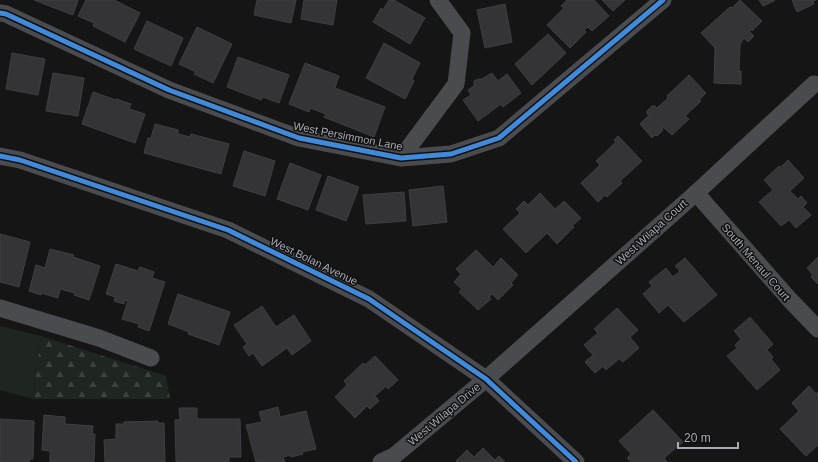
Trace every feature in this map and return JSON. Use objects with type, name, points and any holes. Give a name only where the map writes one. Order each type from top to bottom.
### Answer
[{"type":"street","points":[[401,158],[456,84],[462,33],[438,0]]},
{"type":"street","name":"West Persimmon Lane","points":[[0,13],[6,14],[169,90],[299,138],[401,158],[451,154],[499,138],[663,0]]},
{"type":"street","name":"West Wilapa Court","points":[[486,379],[696,193],[814,84]]},
{"type":"street","name":"West Bolan Avenue","points":[[0,156],[27,163],[228,230],[369,299],[486,379],[576,462]]},
{"type":"street","name":"South Menaul Court","points":[[696,193],[790,300],[818,329]]},
{"type":"street","points":[[0,308],[99,338],[151,358]]},
{"type":"street","name":"West Wilapa Drive","points":[[381,462],[394,456],[486,379]]},
{"type":"green space","points":[[0,326],[41,336],[33,399],[0,390]]},
{"type":"green space","points":[[41,336],[166,376],[170,399],[33,399]]},
{"type":"building","points":[[34,0],[78,0],[73,15]]},
{"type":"building","points":[[86,0],[114,0],[140,13],[125,42],[93,26],[94,23],[78,16]]},
{"type":"building","points":[[257,0],[296,0],[291,23],[254,15]]},
{"type":"building","points":[[304,0],[337,0],[333,25],[301,19]]},
{"type":"building","points":[[389,0],[394,0],[425,18],[410,44],[373,22],[381,8],[383,10]]},
{"type":"building","points":[[567,0],[594,0],[609,16],[592,31],[588,27],[584,30],[586,32],[570,48],[547,25],[564,8],[561,6]]},
{"type":"building","points":[[602,0],[625,0],[613,11]]},
{"type":"building","points":[[740,0],[762,21],[752,31],[751,29],[749,31],[754,36],[748,42],[744,38],[740,44],[739,71],[741,71],[741,84],[714,83],[715,48],[701,33]]},
{"type":"building","points":[[759,0],[774,0],[774,1],[763,6]]},
{"type":"building","points":[[792,0],[816,0],[813,1],[814,4],[797,12]]},
{"type":"building","points":[[505,4],[512,42],[485,48],[477,10]]},
{"type":"building","points":[[147,21],[183,38],[171,66],[134,49]]},
{"type":"building","points":[[197,27],[232,44],[213,83],[194,74],[196,72],[179,64]]},
{"type":"building","points":[[548,34],[566,53],[532,85],[515,64]]},
{"type":"building","points":[[384,43],[420,63],[412,79],[414,81],[405,99],[366,78]]},
{"type":"building","points":[[12,53],[45,59],[38,95],[6,89]]},
{"type":"building","points":[[238,57],[289,75],[279,103],[263,97],[261,100],[227,87]]},
{"type":"building","points":[[305,63],[339,76],[335,88],[385,107],[374,137],[324,117],[326,114],[310,108],[309,112],[289,104]]},
{"type":"building","points":[[53,73],[84,78],[78,116],[46,111]]},
{"type":"building","points":[[492,73],[498,81],[507,74],[521,93],[503,107],[501,104],[478,121],[463,100],[471,95],[468,90],[474,86],[474,81],[482,79]]},
{"type":"building","points":[[689,75],[706,93],[699,100],[701,101],[685,116],[689,119],[672,135],[663,127],[663,130],[657,136],[655,135],[652,138],[640,124],[649,115],[647,114],[647,111],[652,106],[657,108]]},
{"type":"building","points":[[93,92],[131,104],[129,109],[145,114],[135,143],[82,124]]},
{"type":"building","points":[[155,124],[178,130],[178,134],[190,137],[191,134],[229,144],[221,174],[144,153],[148,138],[151,138]]},
{"type":"building","points":[[618,136],[642,161],[620,181],[622,183],[607,197],[605,195],[598,202],[581,183],[600,165],[596,161],[616,142],[614,140]]},
{"type":"building","points":[[244,151],[275,161],[265,196],[233,186]]},
{"type":"building","points":[[788,160],[804,178],[790,191],[798,199],[801,196],[807,203],[803,207],[811,215],[796,228],[789,220],[781,226],[759,202],[773,190],[764,180]]},
{"type":"building","points":[[290,163],[321,175],[308,210],[277,199]]},
{"type":"building","points":[[328,176],[359,187],[346,221],[316,210]]},
{"type":"building","points":[[443,186],[447,222],[413,226],[409,190]]},
{"type":"building","points":[[404,192],[406,221],[366,224],[363,195]]},
{"type":"building","points":[[540,193],[555,209],[564,201],[581,218],[557,244],[547,233],[526,253],[503,229],[520,213],[516,209],[524,201],[528,205]]},
{"type":"building","points":[[0,234],[30,242],[19,287],[0,282]]},
{"type":"building","points":[[50,249],[74,255],[73,257],[100,266],[89,300],[74,295],[75,293],[60,289],[58,298],[29,291],[36,265],[45,268]]},
{"type":"building","points":[[476,250],[493,267],[501,258],[518,275],[511,283],[513,285],[498,300],[492,294],[489,297],[491,299],[478,310],[459,292],[462,289],[454,282],[461,274],[456,269]]},
{"type":"building","points":[[818,257],[818,284],[811,277],[813,275],[807,268]]},
{"type":"building","points":[[685,258],[717,295],[684,322],[668,305],[659,313],[643,294],[652,286],[649,282],[666,268],[673,277],[680,271],[675,266]]},
{"type":"building","points":[[116,264],[138,271],[140,267],[154,272],[152,278],[165,282],[149,331],[138,327],[139,324],[122,319],[128,301],[125,300],[124,304],[114,301],[115,297],[106,294]]},
{"type":"building","points":[[178,294],[230,312],[219,345],[188,334],[189,332],[168,324]]},
{"type":"building","points":[[262,306],[276,327],[294,315],[311,341],[292,355],[287,348],[262,366],[253,353],[249,356],[243,347],[247,344],[234,325]]},
{"type":"building","points":[[617,308],[638,330],[630,337],[639,348],[623,362],[619,359],[606,370],[603,366],[595,373],[585,362],[593,355],[584,345],[598,333],[594,329]]},
{"type":"building","points":[[750,317],[773,344],[767,350],[773,357],[771,359],[780,370],[757,390],[727,356],[737,348],[735,345],[741,339],[734,331]]},
{"type":"building","points":[[375,356],[398,380],[388,389],[386,386],[375,396],[379,401],[370,409],[367,406],[355,418],[335,397],[347,385],[344,381],[363,363],[365,365]]},
{"type":"building","points":[[809,386],[816,394],[818,392],[818,445],[806,456],[780,429],[799,411],[792,403]]},
{"type":"building","points":[[278,407],[280,417],[306,411],[316,449],[302,452],[303,454],[291,457],[291,455],[283,457],[285,462],[256,462],[246,425],[262,422],[259,412]]},
{"type":"building","points":[[179,408],[197,408],[197,419],[240,419],[241,457],[229,457],[229,462],[176,462],[175,420],[180,420]]},
{"type":"building","points":[[653,410],[683,442],[664,458],[667,462],[631,462],[627,458],[631,454],[619,441]]},
{"type":"building","points":[[44,415],[65,417],[65,424],[93,426],[92,434],[95,434],[94,462],[50,462],[50,451],[42,450]]},
{"type":"building","points":[[0,419],[34,421],[33,459],[30,459],[29,462],[0,462]]},
{"type":"building","points":[[158,421],[158,423],[164,423],[165,462],[105,462],[104,440],[116,439],[116,424],[124,424],[124,422]]},
{"type":"building","points":[[483,448],[495,460],[499,456],[505,462],[456,461],[467,450],[474,457]]},
{"type":"cycle path","points":[[0,13],[6,14],[169,90],[299,138],[401,158],[451,154],[499,138],[663,0]]},
{"type":"cycle path","points":[[0,156],[20,160],[228,230],[369,299],[486,379],[576,462]]}]
